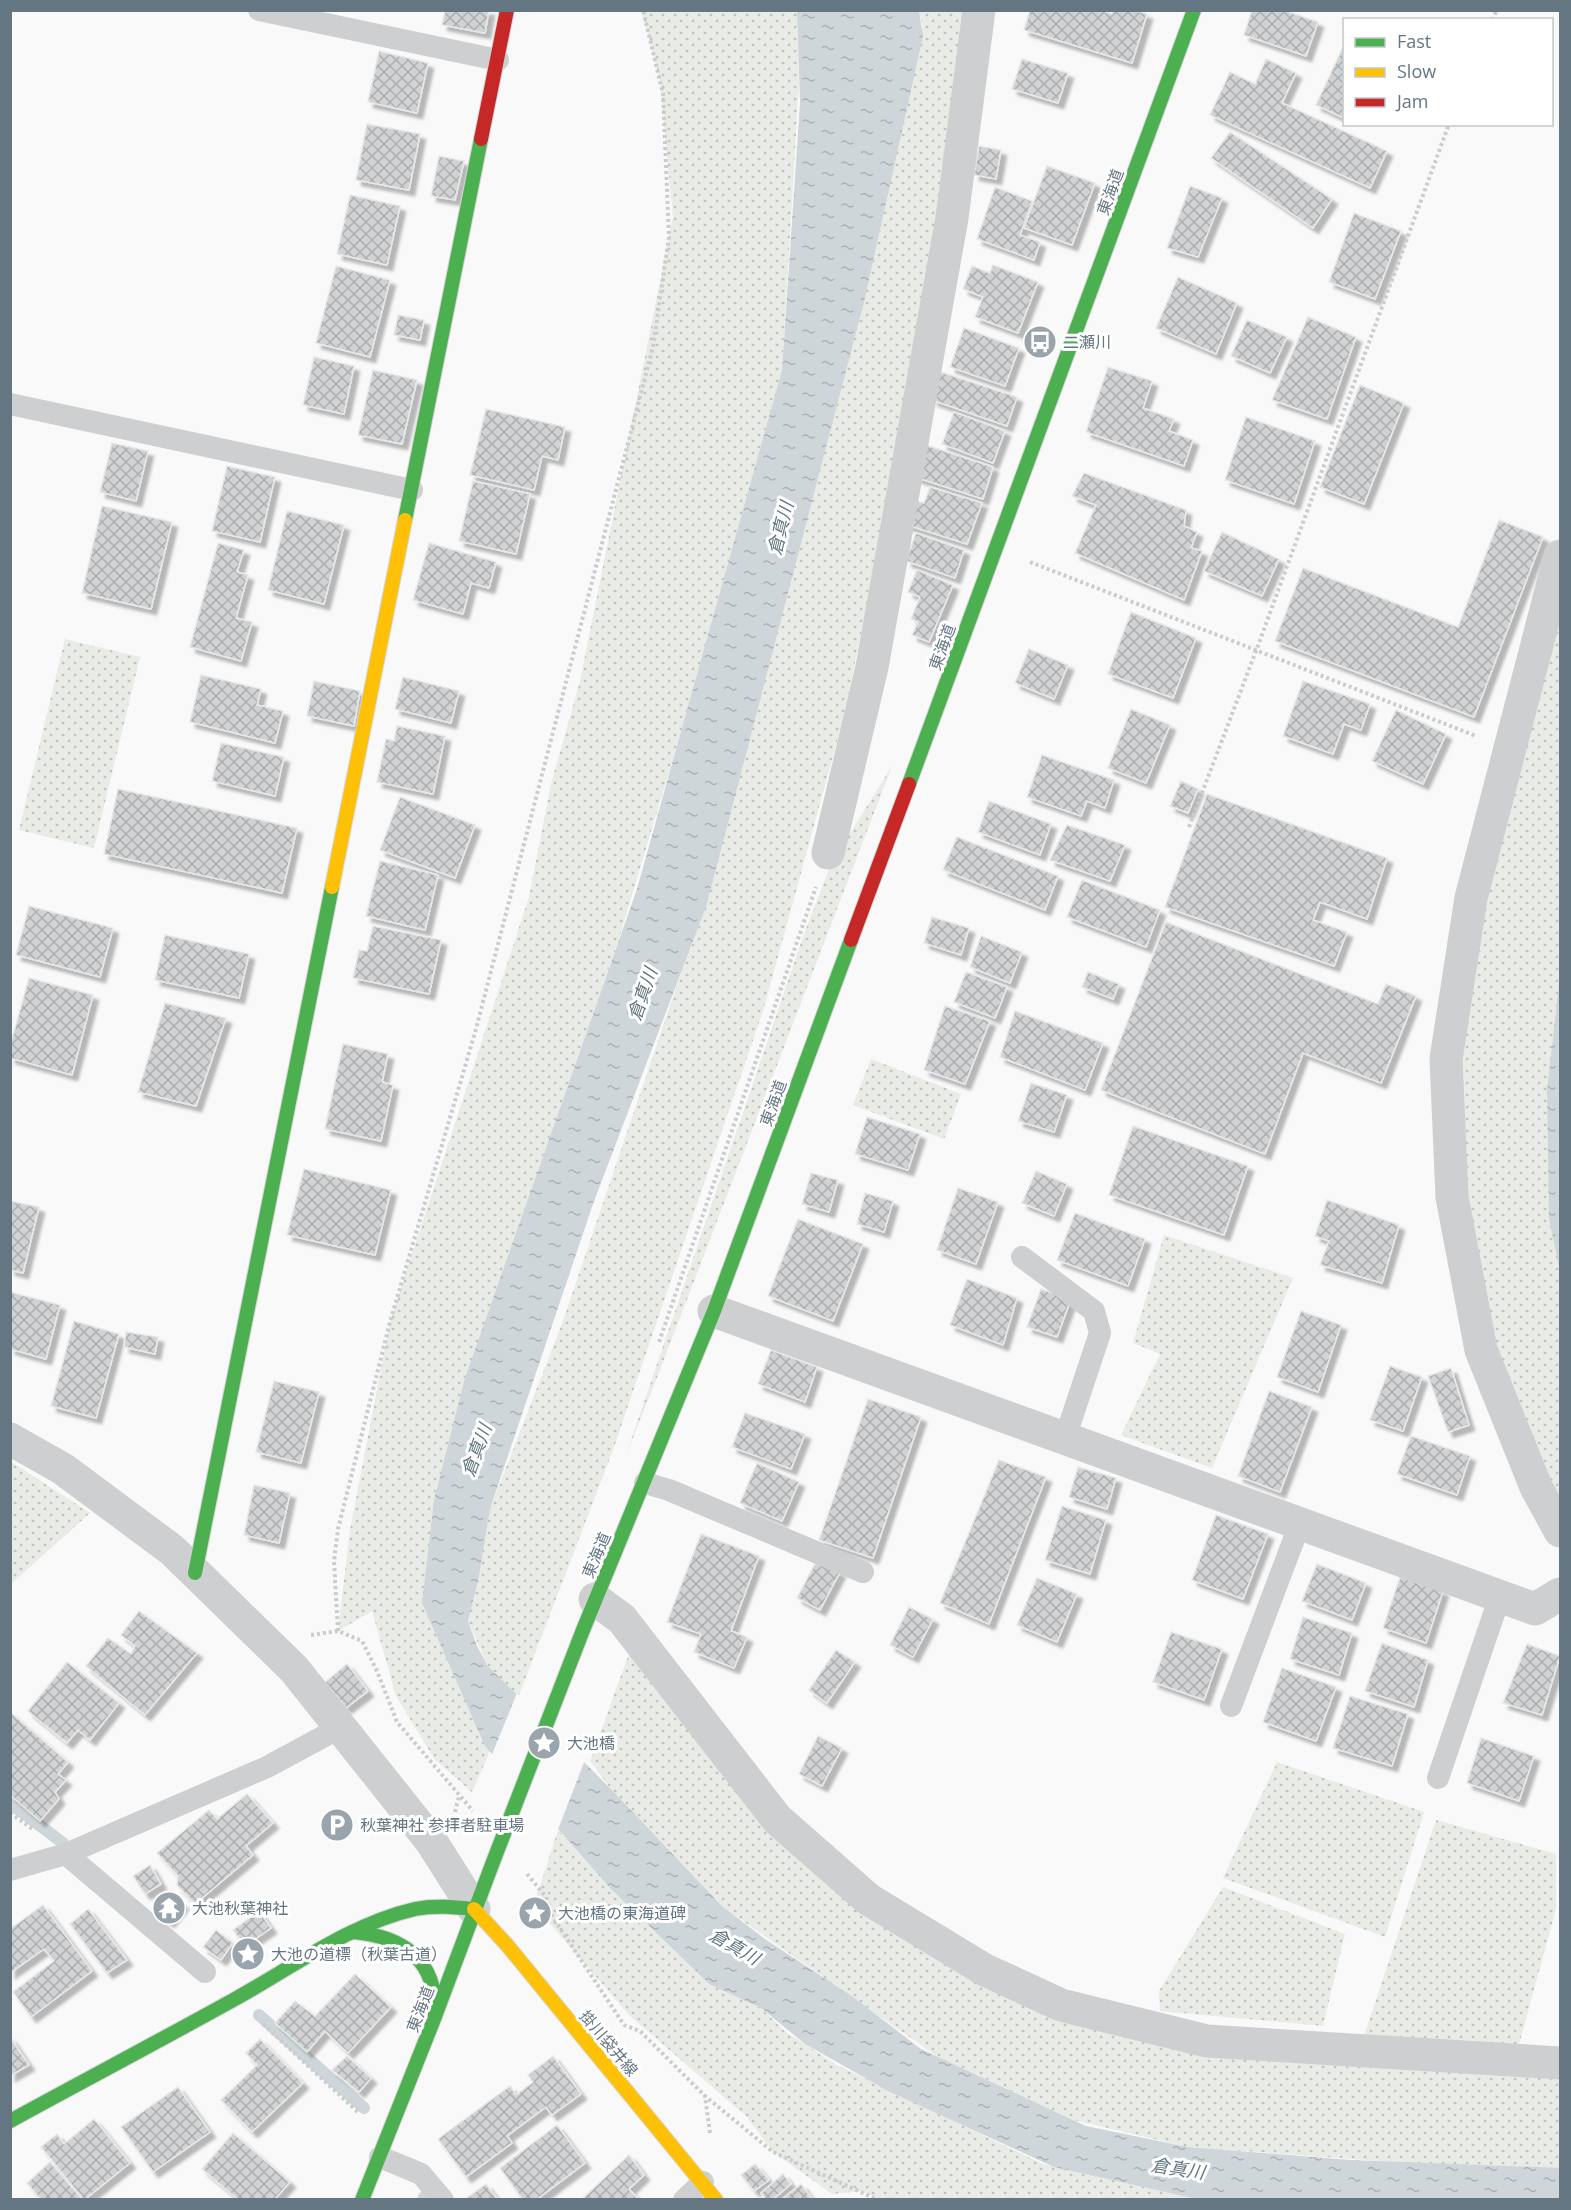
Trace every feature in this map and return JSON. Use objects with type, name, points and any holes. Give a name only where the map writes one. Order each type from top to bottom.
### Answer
[{"type":"main road","points":[[195,1573],[507,10]]},
{"type":"main road","name":"東海道","points":[[362,2199],[434,2019],[474,1909],[595,1599],[645,1483],[714,1311],[1194,10]]},
{"type":"main road","points":[[10,2121],[235,1999],[352,1932],[416,1909],[444,1906],[474,1909]]},
{"type":"main road","name":"掛川袋井線","points":[[474,1909],[514,1954],[709,2191]]},
{"type":"main road","points":[[352,1932],[371,1933],[388,1938],[404,1945],[416,1955],[436,1993],[434,2019]]},
{"type":"street","points":[[828,853],[872,667],[952,218],[979,10]]},
{"type":"street","points":[[1560,556],[1471,898],[1446,1059],[1452,1197],[1481,1350],[1536,1487],[1560,1531]]},
{"type":"street","points":[[714,1311],[1535,1609],[1560,1594]]},
{"type":"street","points":[[10,1438],[63,1469],[172,1550],[294,1669],[431,1841],[474,1909]]},
{"type":"street","points":[[595,1599],[622,1618],[777,1819],[868,1899],[986,1970],[1061,2005],[1207,2041],[1560,2063]]},
{"type":"lane","points":[[259,10],[498,60]]},
{"type":"lane","points":[[10,404],[412,490]]},
{"type":"lane","points":[[1022,1257],[1094,1311],[1100,1333],[1065,1438]]},
{"type":"lane","points":[[645,1483],[669,1490],[863,1572]]},
{"type":"lane","points":[[1231,1706],[1300,1523]]},
{"type":"lane","points":[[1438,1778],[1500,1596]]},
{"type":"lane","points":[[10,1870],[66,1854],[267,1767],[341,1727]]},
{"type":"lane","points":[[66,1854],[205,1972]]},
{"type":"lane","points":[[380,2157],[421,2174],[442,2199]]},
{"type":"lane","points":[[684,2199],[709,2191]]},
{"type":"path","points":[[474,1812],[397,1722],[362,1641],[338,1631],[334,1561],[338,1530],[382,1354],[476,1029],[653,347],[669,237],[663,94],[643,10]]},
{"type":"path","points":[[1189,827],[1448,126]]},
{"type":"path","points":[[1030,562],[1484,739]]},
{"type":"path","points":[[658,1343],[828,853]]},
{"type":"path","points":[[524,1871],[546,1897],[552,1916],[624,2025],[640,2031],[705,2096],[773,2152],[878,2199]]},
{"type":"path","points":[[255,2018],[368,2121]]},
{"type":"path","points":[[705,2096],[711,2137]]},
{"type":"shaded area","points":[[642,11],[797,11],[799,83],[782,370],[684,722],[617,945],[486,1319],[437,1487],[422,1603],[490,1751],[472,1792],[435,1760],[396,1696],[372,1611],[338,1631],[350,1530],[390,1322],[529,897],[551,784],[580,681],[673,217],[660,81]]},
{"type":"shaded area","points":[[919,11],[964,11],[962,38],[909,400],[844,716],[764,1008],[613,1450],[518,1698],[488,1666],[468,1621],[490,1509],[563,1321],[680,976],[706,907],[923,26]]},
{"type":"shaded area","points":[[1560,560],[1560,1528],[1476,1321],[1446,1059]]},
{"type":"shaded area","points":[[65,639],[140,657],[94,848],[19,830]]},
{"type":"shaded area","points":[[892,766],[626,1455],[804,934],[831,864]]},
{"type":"shaded area","points":[[871,1059],[961,1094],[944,1139],[853,1105]]},
{"type":"shaded area","points":[[1164,1235],[1293,1278],[1212,1468],[1121,1435],[1160,1354],[1133,1343]]},
{"type":"shaded area","points":[[10,1461],[90,1513],[11,1584],[10,1584]]},
{"type":"shaded area","points":[[631,1648],[777,1819],[906,1922],[1061,2005],[1199,2044],[1560,2062],[1560,2174],[1188,2147],[1074,2120],[938,2057],[723,1907],[611,1789],[590,1761]]},
{"type":"shaded area","points":[[1277,1762],[1424,1812],[1385,1937],[1223,1878]]},
{"type":"shaded area","points":[[1436,1820],[1556,1854],[1556,1909],[1517,2052],[1364,2036]]},
{"type":"shaded area","points":[[558,1830],[609,1887],[709,1984],[761,2008],[786,2032],[837,2065],[1043,2164],[1192,2198],[1211,2199],[882,2200],[861,2191],[832,2194],[773,2152],[747,2117],[630,2016],[534,1905]]},
{"type":"shaded area","points":[[1223,1887],[1345,1934],[1323,2026],[1160,2011],[1159,1991]]},
{"type":"water","name":"倉真川","points":[[797,11],[919,11],[923,36],[864,302],[706,907],[593,1204],[490,1509],[478,1581],[468,1621],[477,1646],[488,1666],[611,1789],[722,1906],[765,1939],[856,1999],[921,2049],[1086,2126],[1188,2147],[1351,2160],[1560,2168],[1560,2199],[1211,2200],[1192,2198],[1054,2167],[888,2091],[805,2044],[761,2008],[709,1984],[609,1887],[485,1746],[422,1603],[434,1500],[465,1378],[637,889],[782,370],[800,103]]},
{"type":"water","points":[[1560,975],[1560,1271],[1549,1219],[1547,1091]]},
{"type":"pier","points":[[517,1693],[585,1760],[557,1832],[491,1757]]},
{"type":"building","points":[[445,10],[489,10],[485,33],[442,25]]},
{"type":"building","points":[[1030,10],[1101,10],[1112,14],[1113,10],[1134,10],[1147,14],[1132,63],[1024,30]]},
{"type":"building","points":[[1252,10],[1283,10],[1318,22],[1306,56],[1244,35]]},
{"type":"building","points":[[1343,47],[1343,118],[1316,105]]},
{"type":"building","points":[[379,51],[428,63],[417,113],[368,102]]},
{"type":"building","points":[[1022,59],[1068,73],[1058,103],[1012,89]]},
{"type":"building","points":[[1266,59],[1296,73],[1282,103],[1387,151],[1370,188],[1210,115],[1230,72],[1255,84]]},
{"type":"building","points":[[367,124],[420,134],[409,190],[356,180]]},
{"type":"building","points":[[1230,132],[1332,199],[1313,228],[1211,158]]},
{"type":"building","points":[[979,146],[1001,150],[996,179],[974,175]]},
{"type":"building","points":[[439,156],[464,161],[455,200],[431,196]]},
{"type":"building","points":[[1047,166],[1095,183],[1072,245],[1024,228]]},
{"type":"building","points":[[1190,186],[1222,198],[1198,257],[1167,248]]},
{"type":"building","points":[[995,187],[1032,201],[1020,235],[1040,242],[1034,260],[977,239]]},
{"type":"building","points":[[350,195],[400,206],[387,265],[337,254]]},
{"type":"building","points":[[1354,213],[1401,231],[1375,299],[1329,282]]},
{"type":"building","points":[[993,265],[1038,282],[1018,333],[975,317],[983,297],[963,289],[972,266],[990,273]]},
{"type":"building","points":[[336,266],[390,280],[370,357],[316,343]]},
{"type":"building","points":[[1178,277],[1237,303],[1216,354],[1156,328]]},
{"type":"building","points":[[398,315],[424,320],[420,340],[394,335]]},
{"type":"building","points":[[1308,317],[1356,337],[1327,419],[1272,400]]},
{"type":"building","points":[[1247,320],[1287,337],[1270,373],[1231,356]]},
{"type":"building","points":[[964,328],[1019,348],[1005,386],[950,367]]},
{"type":"building","points":[[314,357],[354,366],[344,414],[303,405]]},
{"type":"building","points":[[1108,367],[1152,381],[1143,408],[1174,419],[1169,431],[1193,440],[1184,466],[1086,432]]},
{"type":"building","points":[[373,370],[417,380],[402,444],[358,435]]},
{"type":"building","points":[[941,372],[1017,397],[1007,426],[932,400]]},
{"type":"building","points":[[1360,385],[1404,403],[1364,504],[1320,487]]},
{"type":"building","points":[[486,409],[565,427],[558,460],[542,456],[534,490],[470,475]]},
{"type":"building","points":[[954,412],[1005,431],[993,463],[942,444]]},
{"type":"building","points":[[1246,417],[1315,441],[1294,504],[1225,480]]},
{"type":"building","points":[[112,443],[148,451],[136,501],[100,492]]},
{"type":"building","points":[[926,445],[993,467],[983,499],[915,477]]},
{"type":"building","points":[[227,466],[275,477],[260,542],[212,531]]},
{"type":"building","points":[[1084,473],[1186,510],[1184,526],[1197,532],[1191,548],[1202,551],[1184,600],[1075,553],[1096,505],[1072,496]]},
{"type":"building","points":[[473,481],[530,494],[516,554],[459,541]]},
{"type":"building","points":[[930,487],[982,503],[967,544],[904,524],[912,500],[924,503]]},
{"type":"building","points":[[102,506],[172,522],[151,609],[82,593]]},
{"type":"building","points":[[287,511],[344,525],[324,604],[268,590]]},
{"type":"building","points":[[1499,520],[1543,537],[1474,717],[1275,641],[1303,568],[1458,627]]},
{"type":"building","points":[[1222,532],[1279,559],[1262,596],[1204,571]]},
{"type":"building","points":[[916,533],[964,550],[955,578],[906,561]]},
{"type":"building","points":[[218,543],[244,550],[237,572],[248,575],[236,618],[252,622],[241,661],[190,647]]},
{"type":"building","points":[[429,543],[496,562],[489,588],[471,583],[463,614],[413,600]]},
{"type":"building","points":[[917,570],[953,585],[929,642],[912,635],[918,622],[911,619],[920,597],[908,592]]},
{"type":"building","points":[[1131,612],[1196,638],[1173,698],[1108,674]]},
{"type":"building","points":[[1029,649],[1068,665],[1054,699],[1015,683]]},
{"type":"building","points":[[201,675],[261,689],[257,705],[283,711],[275,743],[190,722]]},
{"type":"building","points":[[403,677],[459,691],[451,723],[395,709]]},
{"type":"building","points":[[314,681],[360,691],[354,726],[307,716]]},
{"type":"building","points":[[1303,681],[1370,704],[1361,730],[1344,724],[1333,754],[1283,736]]},
{"type":"building","points":[[1131,709],[1170,725],[1146,783],[1108,768]]},
{"type":"building","points":[[1396,710],[1446,734],[1423,784],[1372,761]]},
{"type":"building","points":[[397,726],[445,736],[433,794],[377,782],[386,739],[394,741]]},
{"type":"building","points":[[221,743],[284,757],[275,796],[212,781]]},
{"type":"building","points":[[1042,755],[1114,780],[1105,808],[1087,801],[1081,816],[1027,797]]},
{"type":"building","points":[[1181,781],[1198,789],[1188,813],[1170,806]]},
{"type":"building","points":[[118,789],[297,828],[282,893],[104,854]]},
{"type":"building","points":[[1207,794],[1387,858],[1367,919],[1320,902],[1313,920],[1347,932],[1334,966],[1165,907]]},
{"type":"building","points":[[400,797],[475,825],[455,878],[380,850]]},
{"type":"building","points":[[989,801],[1051,824],[1040,855],[978,832]]},
{"type":"building","points":[[1067,825],[1125,845],[1110,881],[1050,860]]},
{"type":"building","points":[[957,837],[1058,876],[1045,910],[943,870]]},
{"type":"building","points":[[380,861],[438,875],[425,930],[366,916]]},
{"type":"building","points":[[1082,880],[1160,910],[1146,947],[1067,917]]},
{"type":"building","points":[[29,906],[113,928],[100,977],[16,955]]},
{"type":"building","points":[[932,917],[969,928],[961,955],[924,943]]},
{"type":"building","points":[[1166,922],[1378,1004],[1386,984],[1416,996],[1381,1083],[1303,1053],[1265,1154],[1101,1090]]},
{"type":"building","points":[[373,926],[441,940],[429,994],[353,978],[359,950],[367,951]]},
{"type":"building","points":[[165,935],[249,954],[239,998],[155,980]]},
{"type":"building","points":[[981,936],[1022,952],[1010,983],[970,967]]},
{"type":"building","points":[[966,972],[1007,987],[995,1018],[954,1002]]},
{"type":"building","points":[[1088,972],[1119,984],[1113,999],[1082,987]]},
{"type":"building","points":[[29,978],[93,995],[72,1075],[10,1058],[10,1046]]},
{"type":"building","points":[[165,1003],[226,1018],[196,1106],[138,1092]]},
{"type":"building","points":[[945,1006],[990,1021],[965,1084],[924,1070]]},
{"type":"building","points":[[1015,1011],[1103,1043],[1085,1090],[1000,1057]]},
{"type":"building","points":[[343,1044],[388,1054],[382,1082],[393,1085],[381,1141],[325,1129]]},
{"type":"building","points":[[1031,1083],[1067,1095],[1054,1132],[1018,1121]]},
{"type":"building","points":[[867,1117],[920,1134],[908,1170],[855,1154]]},
{"type":"building","points":[[1133,1126],[1248,1166],[1224,1235],[1109,1195]]},
{"type":"building","points":[[304,1169],[391,1190],[375,1255],[287,1235]]},
{"type":"building","points":[[1036,1171],[1067,1184],[1054,1216],[1022,1203]]},
{"type":"building","points":[[811,1173],[838,1180],[829,1212],[802,1204]]},
{"type":"building","points":[[958,1188],[998,1202],[976,1264],[937,1250]]},
{"type":"building","points":[[865,1193],[893,1201],[884,1232],[857,1224]]},
{"type":"building","points":[[1327,1200],[1399,1225],[1382,1283],[1320,1265],[1329,1241],[1315,1236]]},
{"type":"building","points":[[10,1201],[39,1207],[23,1273],[10,1270]]},
{"type":"building","points":[[1075,1213],[1145,1239],[1128,1286],[1057,1260]]},
{"type":"building","points":[[798,1219],[863,1244],[833,1321],[768,1296]]},
{"type":"building","points":[[967,1279],[1017,1298],[1003,1345],[950,1325]]},
{"type":"building","points":[[1041,1289],[1071,1299],[1057,1337],[1027,1327]]},
{"type":"building","points":[[10,1292],[60,1305],[46,1359],[10,1349]]},
{"type":"building","points":[[1301,1311],[1341,1325],[1318,1392],[1277,1377]]},
{"type":"building","points":[[74,1321],[119,1334],[96,1418],[51,1406]]},
{"type":"building","points":[[126,1332],[158,1337],[155,1354],[124,1347]]},
{"type":"building","points":[[771,1350],[817,1367],[805,1402],[758,1384]]},
{"type":"building","points":[[1390,1366],[1422,1377],[1403,1431],[1370,1420]]},
{"type":"building","points":[[1451,1368],[1469,1425],[1448,1432],[1428,1376]]},
{"type":"building","points":[[274,1381],[319,1392],[301,1463],[256,1452]]},
{"type":"building","points":[[1269,1391],[1312,1407],[1280,1492],[1238,1476]]},
{"type":"building","points":[[868,1399],[921,1417],[873,1558],[819,1540]]},
{"type":"building","points":[[745,1413],[805,1434],[791,1469],[732,1447]]},
{"type":"building","points":[[1411,1436],[1470,1456],[1457,1495],[1397,1474]]},
{"type":"building","points":[[999,1460],[1046,1477],[989,1624],[940,1603]]},
{"type":"building","points":[[757,1463],[799,1482],[782,1521],[740,1503]]},
{"type":"building","points":[[1078,1467],[1116,1478],[1107,1509],[1069,1497]]},
{"type":"building","points":[[254,1485],[290,1493],[279,1543],[244,1535]]},
{"type":"building","points":[[1062,1506],[1106,1520],[1090,1574],[1045,1560]]},
{"type":"building","points":[[1216,1515],[1268,1534],[1243,1599],[1192,1580]]},
{"type":"building","points":[[701,1534],[759,1556],[731,1631],[747,1637],[734,1668],[694,1652],[701,1634],[667,1622]]},
{"type":"building","points":[[817,1560],[840,1572],[820,1610],[797,1598]]},
{"type":"building","points":[[1317,1564],[1366,1583],[1352,1620],[1302,1601]]},
{"type":"building","points":[[1400,1577],[1443,1591],[1426,1643],[1383,1628]]},
{"type":"building","points":[[1037,1578],[1077,1594],[1057,1642],[1017,1625]]},
{"type":"building","points":[[909,1607],[933,1619],[913,1657],[890,1645]]},
{"type":"building","points":[[139,1611],[197,1653],[145,1715],[86,1666],[108,1638],[131,1654],[135,1646],[121,1635]]},
{"type":"building","points":[[1303,1617],[1352,1633],[1339,1675],[1290,1659]]},
{"type":"building","points":[[1171,1632],[1222,1649],[1204,1700],[1153,1682]]},
{"type":"building","points":[[1382,1643],[1428,1660],[1414,1707],[1365,1691]]},
{"type":"building","points":[[1527,1644],[1560,1656],[1542,1715],[1503,1703]]},
{"type":"building","points":[[836,1650],[855,1662],[827,1703],[809,1690]]},
{"type":"building","points":[[67,1662],[119,1703],[90,1740],[78,1730],[67,1743],[28,1711]]},
{"type":"building","points":[[347,1664],[368,1691],[346,1708],[325,1682]]},
{"type":"building","points":[[1282,1668],[1336,1687],[1316,1741],[1263,1722]]},
{"type":"building","points":[[1350,1696],[1408,1714],[1392,1766],[1333,1748]]},
{"type":"building","points":[[10,1712],[68,1762],[58,1774],[66,1780],[55,1792],[59,1799],[40,1821],[10,1795]]},
{"type":"building","points":[[818,1736],[842,1748],[822,1786],[799,1774]]},
{"type":"building","points":[[1481,1738],[1534,1756],[1519,1801],[1467,1783]]},
{"type":"building","points":[[247,1794],[273,1823],[246,1846],[253,1855],[195,1904],[177,1885],[178,1876],[157,1853],[209,1810],[217,1819]]},
{"type":"building","points":[[150,1865],[161,1884],[145,1894],[133,1876]]},
{"type":"building","points":[[166,1892],[183,1904],[169,1922],[153,1909]]},
{"type":"building","points":[[43,1905],[92,1971],[31,2017],[13,1992],[54,1961],[44,1949],[10,1973],[10,1929]]},
{"type":"building","points":[[88,1909],[127,1960],[107,1973],[70,1924]]},
{"type":"building","points":[[259,1911],[271,1928],[245,1946],[233,1930]]},
{"type":"building","points":[[216,1930],[233,1943],[221,1960],[203,1947]]},
{"type":"building","points":[[355,1974],[391,2007],[348,2053],[325,2031],[307,2052],[275,2023],[295,2001],[315,2016]]},
{"type":"building","points":[[10,2037],[29,2065],[10,2076]]},
{"type":"building","points":[[260,2039],[303,2083],[252,2132],[221,2100],[257,2065],[246,2053]]},
{"type":"building","points":[[347,2056],[371,2078],[359,2092],[332,2070]]},
{"type":"building","points":[[553,2056],[581,2094],[552,2115],[546,2107],[507,2136],[512,2143],[466,2177],[438,2139],[510,2086],[516,2095],[533,2082],[528,2075]]},
{"type":"building","points":[[178,2087],[210,2132],[153,2172],[121,2127]]},
{"type":"building","points":[[94,2119],[130,2163],[84,2200],[41,2147],[57,2134],[64,2144]]},
{"type":"building","points":[[557,2125],[585,2163],[536,2200],[523,2200],[500,2168]]},
{"type":"building","points":[[233,2133],[290,2182],[274,2200],[239,2200],[202,2169]]},
{"type":"building","points":[[629,2155],[644,2175],[629,2189],[639,2200],[581,2200]]},
{"type":"building","points":[[50,2162],[83,2200],[41,2200],[27,2183]]},
{"type":"building","points":[[755,2164],[769,2180],[754,2191],[741,2175]]},
{"type":"building","points":[[783,2174],[791,2184],[772,2200],[766,2200],[761,2193]]},
{"type":"building","points":[[486,2184],[498,2200],[464,2200]]},
{"type":"building","points":[[801,2184],[813,2200],[781,2200]]},
{"type":"waterway","points":[[10,1803],[63,1843]]},
{"type":"waterway","points":[[259,2015],[364,2108]]},
{"type":"waterway","points":[[423,2200],[424,2197],[427,2200]]},
{"type":"traffic: fast","points":[[909,784],[1194,10]]},
{"type":"traffic: fast","points":[[405,520],[481,139]]},
{"type":"traffic: fast","points":[[195,1573],[332,887]]},
{"type":"traffic: fast","points":[[583,1630],[714,1311],[851,940]]},
{"type":"traffic: fast","points":[[493,1862],[583,1630]]},
{"type":"traffic: fast","points":[[362,2200],[493,1862]]},
{"type":"traffic: fast","points":[[10,2121],[235,1999],[322,1948],[368,1925],[415,1909],[445,1907],[474,1909]]},
{"type":"traffic: fast","points":[[352,1932],[387,1939],[413,1954],[423,1965],[430,1979],[435,2014]]},
{"type":"traffic: slow","points":[[332,887],[405,520]]},
{"type":"traffic: slow","points":[[474,1909],[507,1945],[716,2200]]},
{"type":"traffic: jam","points":[[481,139],[507,10]]},
{"type":"traffic: jam","points":[[851,940],[909,784]]},
{"type":"place","name":"二瀬川","points":[[1040,342]]},
{"type":"place","name":"大池橋","points":[[544,1743]]},
{"type":"place","name":"秋葉神社 参拝者駐車場","points":[[337,1825]]},
{"type":"place","name":"大池秋葉神社","points":[[169,1908]]},
{"type":"place","name":"大池橋の東海道碑","points":[[535,1913]]},
{"type":"place","name":"大池の道標（秋葉古道）","points":[[248,1954]]}]
